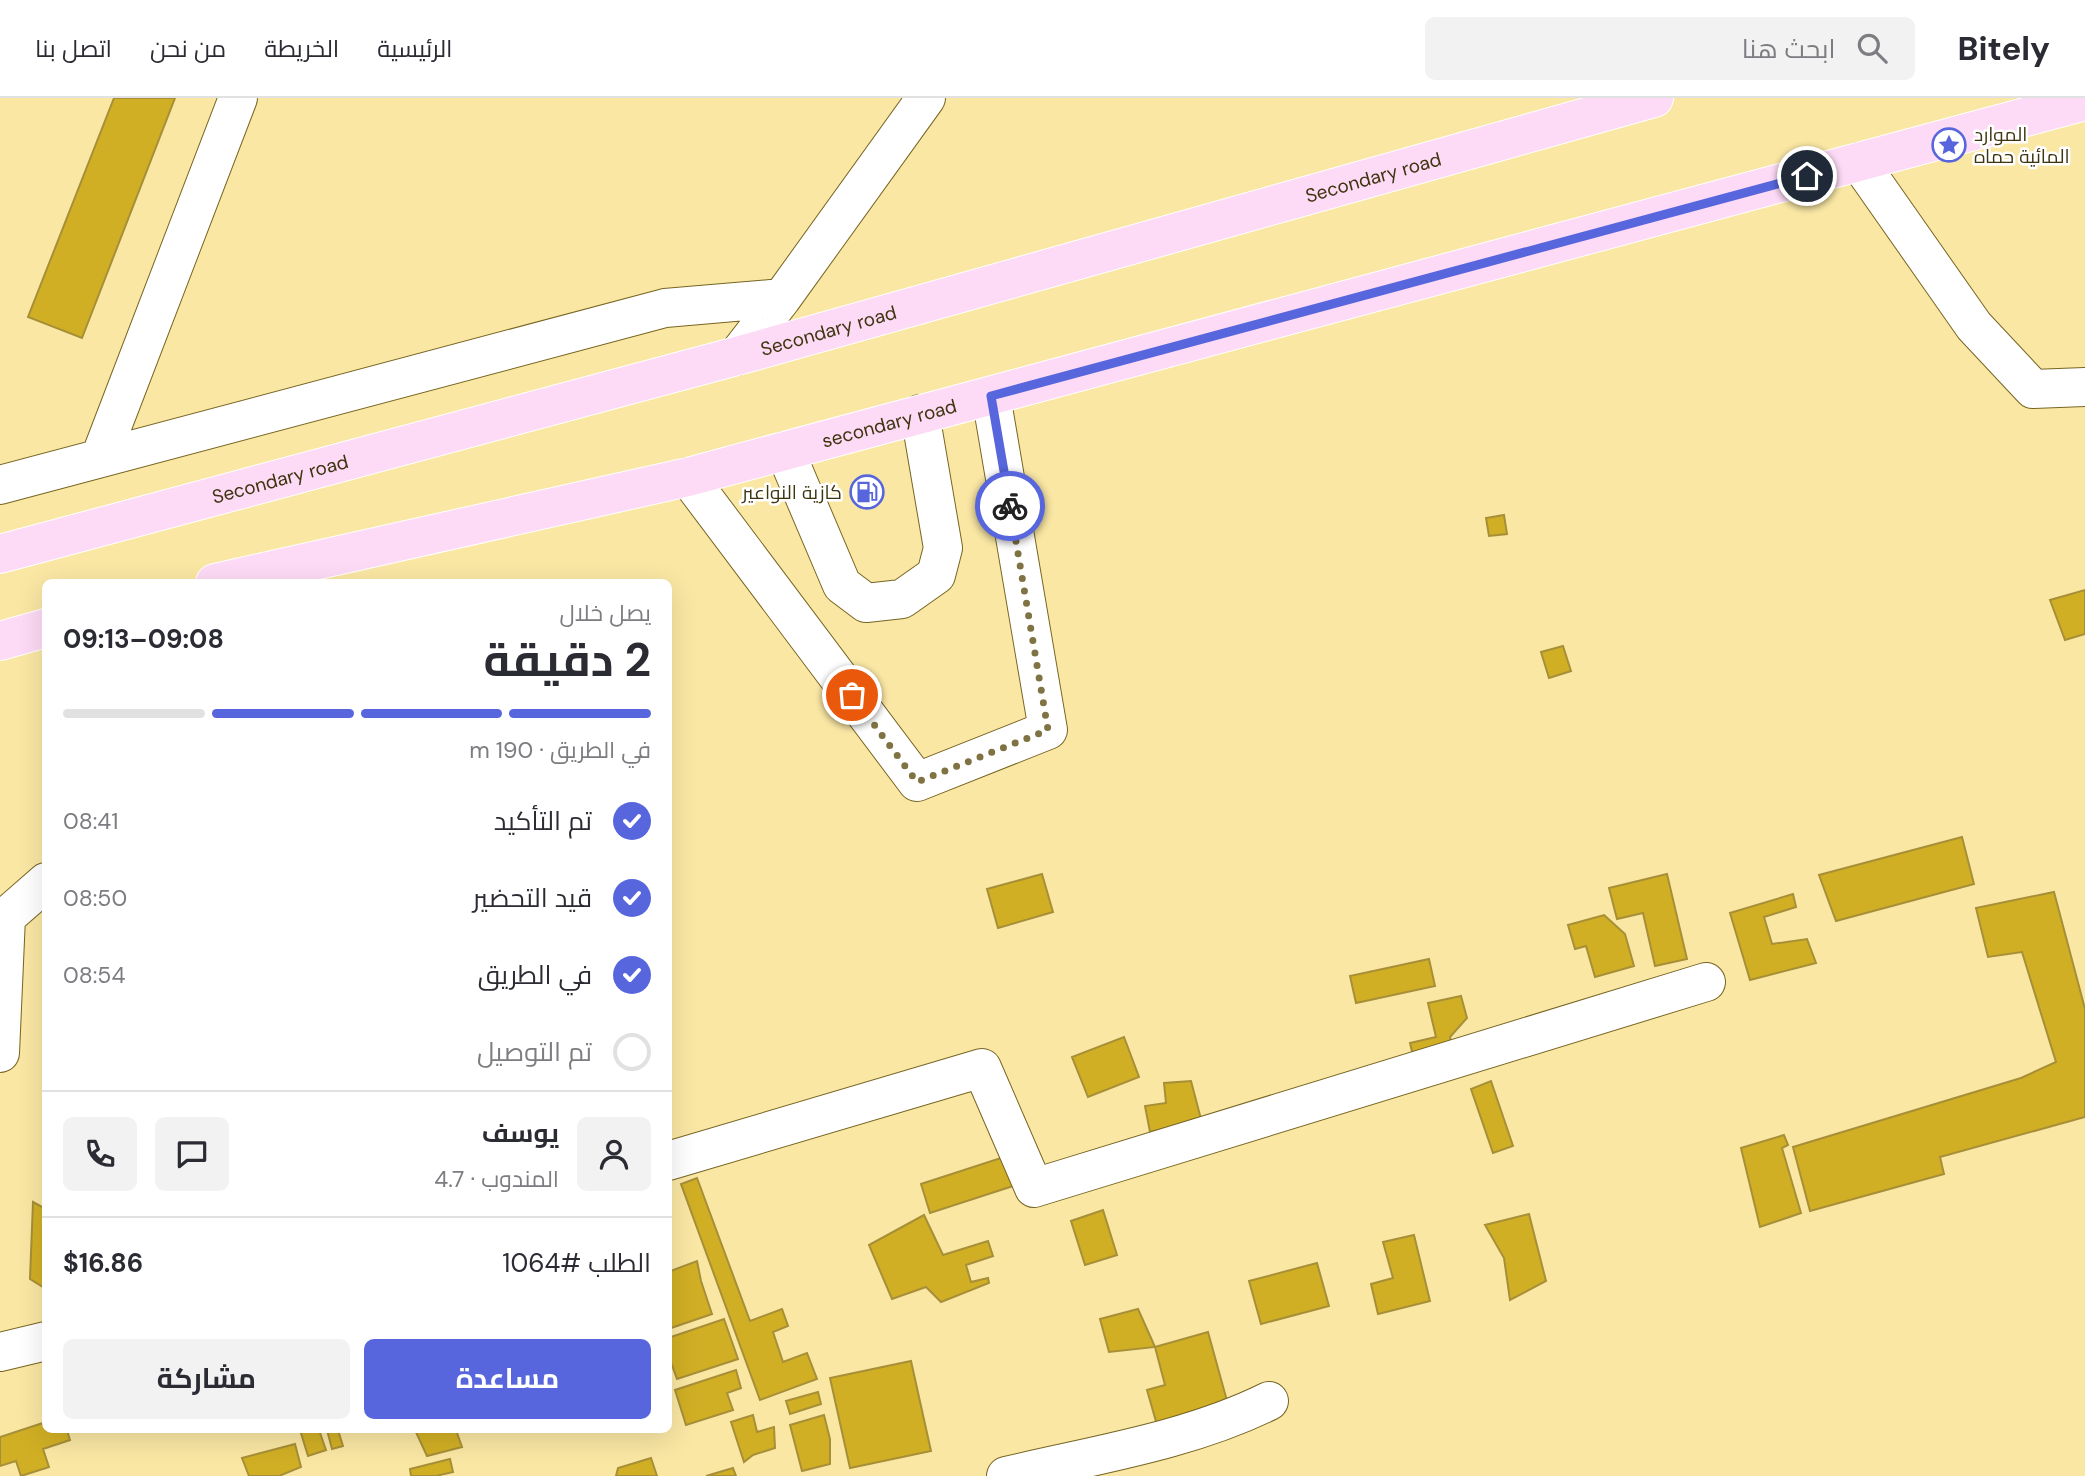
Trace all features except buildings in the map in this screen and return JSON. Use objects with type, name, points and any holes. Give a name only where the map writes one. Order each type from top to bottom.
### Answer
[{"type":"main road","name":"Secondary road","points":[[0,554],[737,356],[1654,98]]},
{"type":"main road","name":"secondary road","points":[[231,579],[688,477],[2085,101]]},
{"type":"main road","points":[[0,641],[42,629]]},
{"type":"street","points":[[100,458],[238,98]]},
{"type":"street","points":[[737,356],[926,98]]},
{"type":"street","points":[[1859,162],[1974,326],[2033,389],[2085,387]]},
{"type":"street","points":[[0,485],[665,308],[782,298]]},
{"type":"street","points":[[688,477],[917,782],[1048,730],[991,396]]},
{"type":"street","points":[[785,451],[842,585],[866,603],[902,599],[936,575],[943,548],[920,414]]},
{"type":"street","points":[[0,1053],[6,917],[42,886]]},
{"type":"street","points":[[672,1160],[982,1068],[1034,1188],[1706,982]]},
{"type":"street","points":[[0,1352],[42,1342]]},
{"type":"street","points":[[1006,1476],[1233,1419],[1269,1401]]},
{"type":"way so far","points":[[852,695],[917,782],[1048,730],[1010,506]]},
{"type":"place","name":"الموارد المائية حماه","points":[[1949,145]]},
{"type":"place","name":"كازية النواعير","points":[[867,492]]},
{"type":"route","points":[[1010,506],[991,396],[1807,176]]}]
